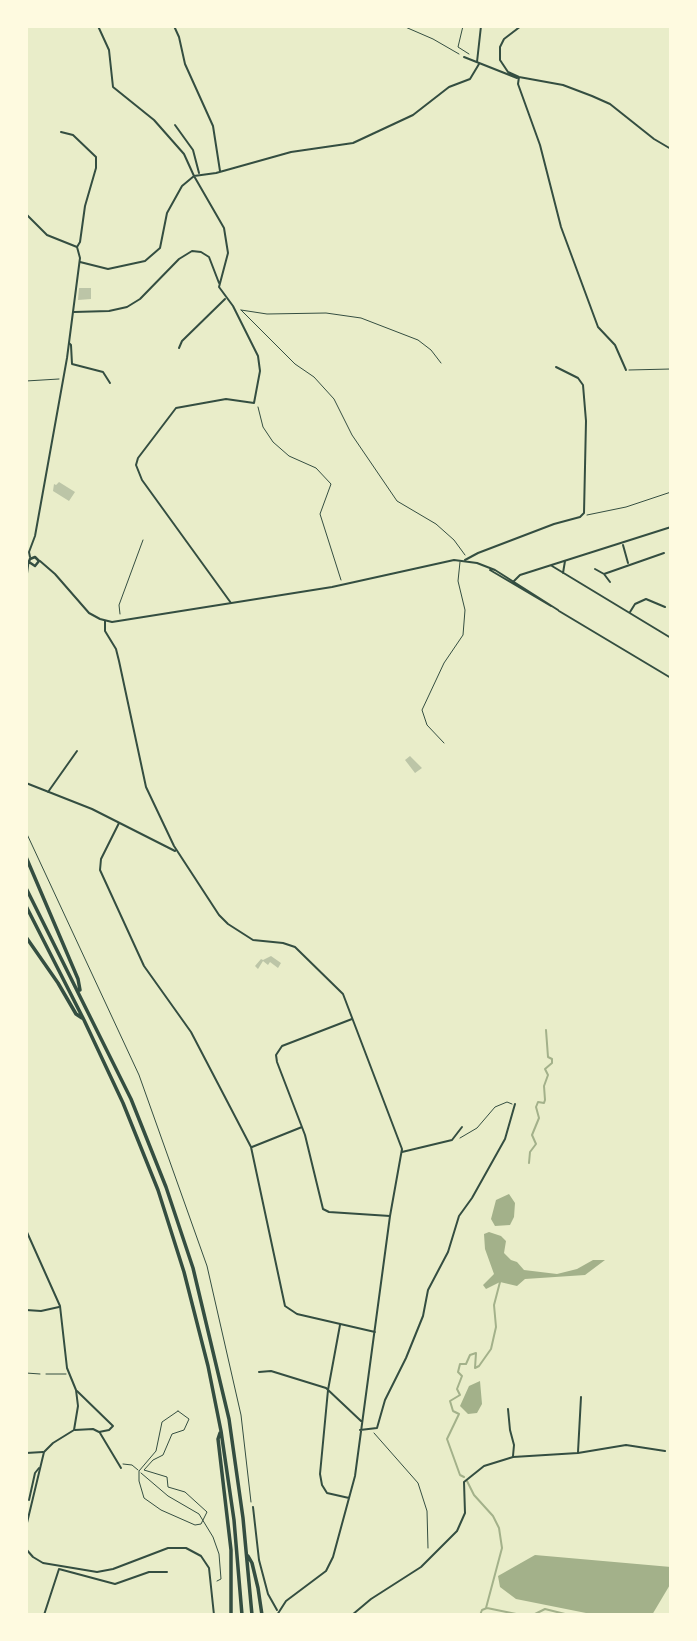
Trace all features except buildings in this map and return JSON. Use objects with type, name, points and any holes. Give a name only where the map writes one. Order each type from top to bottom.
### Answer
[{"type":"highway","points":[[26,857],[78,979],[81,996]]},
{"type":"highway","points":[[26,888],[113,1061],[151,1147],[193,1268],[229,1419],[252,1615]]},
{"type":"highway","points":[[26,906],[123,1103],[168,1220],[198,1321],[221,1431],[234,1520],[242,1615]]},
{"type":"highway","points":[[26,937],[76,1014],[84,1020]]},
{"type":"highway","points":[[221,1431],[218,1439],[231,1550],[231,1615]]},
{"type":"highway","points":[[247,1555],[252,1563],[262,1615]]},
{"type":"main road","points":[[27,573],[39,561],[32,559]]},
{"type":"main road","points":[[32,559],[35,566]]},
{"type":"main road","points":[[26,579],[32,559]]},
{"type":"street","points":[[99,26],[109,50],[113,87],[160,126],[184,154],[224,228],[228,253],[220,284]]},
{"type":"street","points":[[174,26],[185,64],[213,126],[220,172]]},
{"type":"street","points":[[80,262],[108,269],[151,258],[163,242],[169,209],[182,186],[194,176],[220,172],[291,152],[353,143],[413,116],[449,87],[470,79],[478,63],[481,26]]},
{"type":"street","points":[[521,26],[504,38],[499,55],[505,69],[518,78],[540,145],[561,227],[598,327],[616,347],[626,370]]},
{"type":"street","points":[[464,57],[518,78],[563,85],[593,96],[610,104],[671,149]]},
{"type":"street","points":[[175,125],[193,150],[199,175]]},
{"type":"street","points":[[32,559],[69,344],[80,262],[77,247],[80,242],[83,211],[96,168],[96,157],[76,136],[61,132]]},
{"type":"street","points":[[26,214],[47,234],[77,247]]},
{"type":"street","points":[[73,312],[109,311],[127,307],[140,299],[179,259],[192,251],[209,257],[226,298],[258,356],[260,371],[255,402],[226,399],[176,408],[136,463],[136,470],[231,603]]},
{"type":"street","points":[[179,348],[182,341],[226,298]]},
{"type":"street","points":[[69,344],[72,364],[103,372],[110,383]]},
{"type":"street","points":[[466,560],[478,552],[581,516],[584,510],[586,438],[583,385],[578,378],[556,367]]},
{"type":"street","points":[[513,582],[520,575],[671,527]]},
{"type":"street","points":[[622,543],[629,564]]},
{"type":"street","points":[[26,547],[32,559]]},
{"type":"street","points":[[29,552],[32,548]]},
{"type":"street","points":[[604,573],[664,554]]},
{"type":"street","points":[[39,561],[55,574],[89,613],[105,621],[122,621],[343,585],[445,561],[466,560],[487,567],[671,678]]},
{"type":"street","points":[[563,573],[565,561]]},
{"type":"street","points":[[551,565],[670,637],[671,643]]},
{"type":"street","points":[[35,566],[46,566]]},
{"type":"street","points":[[595,569],[604,573],[610,582]]},
{"type":"street","points":[[630,613],[635,604],[646,599],[665,607]]},
{"type":"street","points":[[105,621],[105,631],[118,655],[146,786],[177,853],[222,918],[250,939],[283,943],[298,949],[343,993],[402,1152],[390,1216],[355,1476],[329,1567],[286,1601],[277,1613],[268,1594],[259,1560],[252,1506]]},
{"type":"street","points":[[48,792],[77,751]]},
{"type":"street","points":[[26,783],[92,809],[177,853]]},
{"type":"street","points":[[119,823],[101,859],[102,875],[144,966],[191,1032],[251,1147],[285,1306],[297,1314],[375,1332]]},
{"type":"street","points":[[353,1019],[282,1046],[278,1051],[277,1062],[302,1127],[323,1209],[329,1212],[390,1216]]},
{"type":"street","points":[[360,1430],[377,1429],[385,1401],[423,1316],[429,1290],[448,1252],[459,1216],[505,1139],[515,1104]]},
{"type":"street","points":[[251,1147],[302,1127]]},
{"type":"street","points":[[402,1152],[454,1139],[462,1127]]},
{"type":"street","points":[[26,1230],[60,1306],[68,1374],[76,1390],[112,1424],[111,1429],[99,1432],[89,1429],[74,1430],[44,1452],[26,1527]]},
{"type":"street","points":[[26,1310],[41,1311],[60,1306]]},
{"type":"street","points":[[341,1324],[328,1390],[320,1476],[322,1485],[329,1494],[349,1498]]},
{"type":"street","points":[[259,1372],[271,1371],[328,1390],[361,1422]]},
{"type":"street","points":[[74,1430],[78,1413],[76,1390]]},
{"type":"street","points":[[578,1453],[581,1397]]},
{"type":"street","points":[[508,1409],[514,1446],[513,1457]]},
{"type":"street","points":[[99,1432],[121,1468]]},
{"type":"street","points":[[352,1615],[429,1560],[457,1531],[465,1513],[464,1480],[484,1466],[513,1457],[578,1453],[627,1445],[666,1451]]},
{"type":"street","points":[[26,1453],[44,1452]]},
{"type":"street","points":[[29,1500],[35,1473],[40,1468]]},
{"type":"street","points":[[59,1567],[102,1571],[180,1546],[194,1551],[209,1568],[214,1615]]},
{"type":"street","points":[[26,1549],[35,1559],[115,1584],[149,1572],[167,1572]]},
{"type":"street","points":[[44,1615],[59,1567]]},
{"type":"lane","points":[[626,370],[671,369]]},
{"type":"lane","points":[[444,743],[427,725],[422,710],[444,663],[463,635],[465,610],[458,581],[460,560]]},
{"type":"lane","points":[[46,1374],[68,1374]]},
{"type":"path","points":[[403,26],[464,57]]},
{"type":"path","points":[[463,26],[458,47],[478,59]]},
{"type":"path","points":[[441,363],[431,350],[418,340],[361,318],[333,313],[267,314],[241,310],[295,364],[314,377],[338,405],[352,435],[393,495],[402,505],[446,532],[461,548],[466,560]]},
{"type":"path","points":[[26,381],[63,380]]},
{"type":"path","points":[[255,402],[263,427],[273,442],[289,456],[316,468],[331,484],[320,514],[343,585]]},
{"type":"path","points":[[581,516],[626,507],[671,492]]},
{"type":"path","points":[[122,621],[119,605],[142,540]]},
{"type":"path","points":[[26,832],[139,1075],[206,1262],[240,1409],[252,1506]]},
{"type":"path","points":[[454,1139],[462,1138],[477,1128],[495,1107],[507,1102],[515,1104]]},
{"type":"path","points":[[26,1373],[46,1374]]},
{"type":"path","points":[[178,1411],[189,1419],[184,1430],[172,1434],[163,1455],[153,1460],[144,1470],[167,1477],[169,1487],[185,1492],[207,1512],[201,1524],[195,1525],[160,1510],[144,1498],[139,1471],[156,1451],[162,1422],[178,1411]]},
{"type":"path","points":[[373,1430],[418,1483],[427,1511],[428,1549]]},
{"type":"path","points":[[118,1464],[132,1465],[168,1496],[199,1514],[213,1536],[219,1554],[221,1579],[212,1584]]},
{"type":"shaded area","points":[[509,1194],[515,1203],[514,1217],[510,1225],[495,1226],[491,1219],[496,1200]]},
{"type":"shaded area","points":[[489,1232],[506,1241],[504,1253],[524,1270],[557,1274],[577,1269],[593,1260],[605,1260],[585,1275],[525,1279],[517,1286],[500,1282],[486,1289],[483,1285],[494,1274],[485,1249],[484,1234]]},
{"type":"shaded area","points":[[480,1381],[482,1404],[477,1413],[468,1414],[460,1406],[469,1386]]},
{"type":"shaded area","points":[[535,1555],[671,1567],[671,1583],[652,1615],[596,1615],[516,1599],[500,1587],[498,1576]]},
{"type":"waterway","points":[[529,1163],[530,1152],[536,1144],[532,1135],[539,1118],[536,1107],[538,1102],[544,1103],[544,1086],[548,1075],[545,1069],[552,1063],[552,1059],[548,1057],[546,1030]]},
{"type":"waterway","points":[[464,1477],[460,1475],[447,1439],[459,1414],[453,1411],[450,1401],[460,1395],[457,1389],[462,1376],[458,1372],[460,1364],[466,1364],[470,1355],[476,1353],[475,1368],[491,1349],[496,1327],[494,1305],[500,1282]]},
{"type":"waterway","points":[[467,1481],[474,1495],[493,1516],[499,1528],[502,1548],[486,1608]]},
{"type":"waterway","points":[[480,1615],[482,1610],[487,1608],[521,1615]]},
{"type":"waterway","points":[[533,1615],[545,1609],[569,1615]]}]
